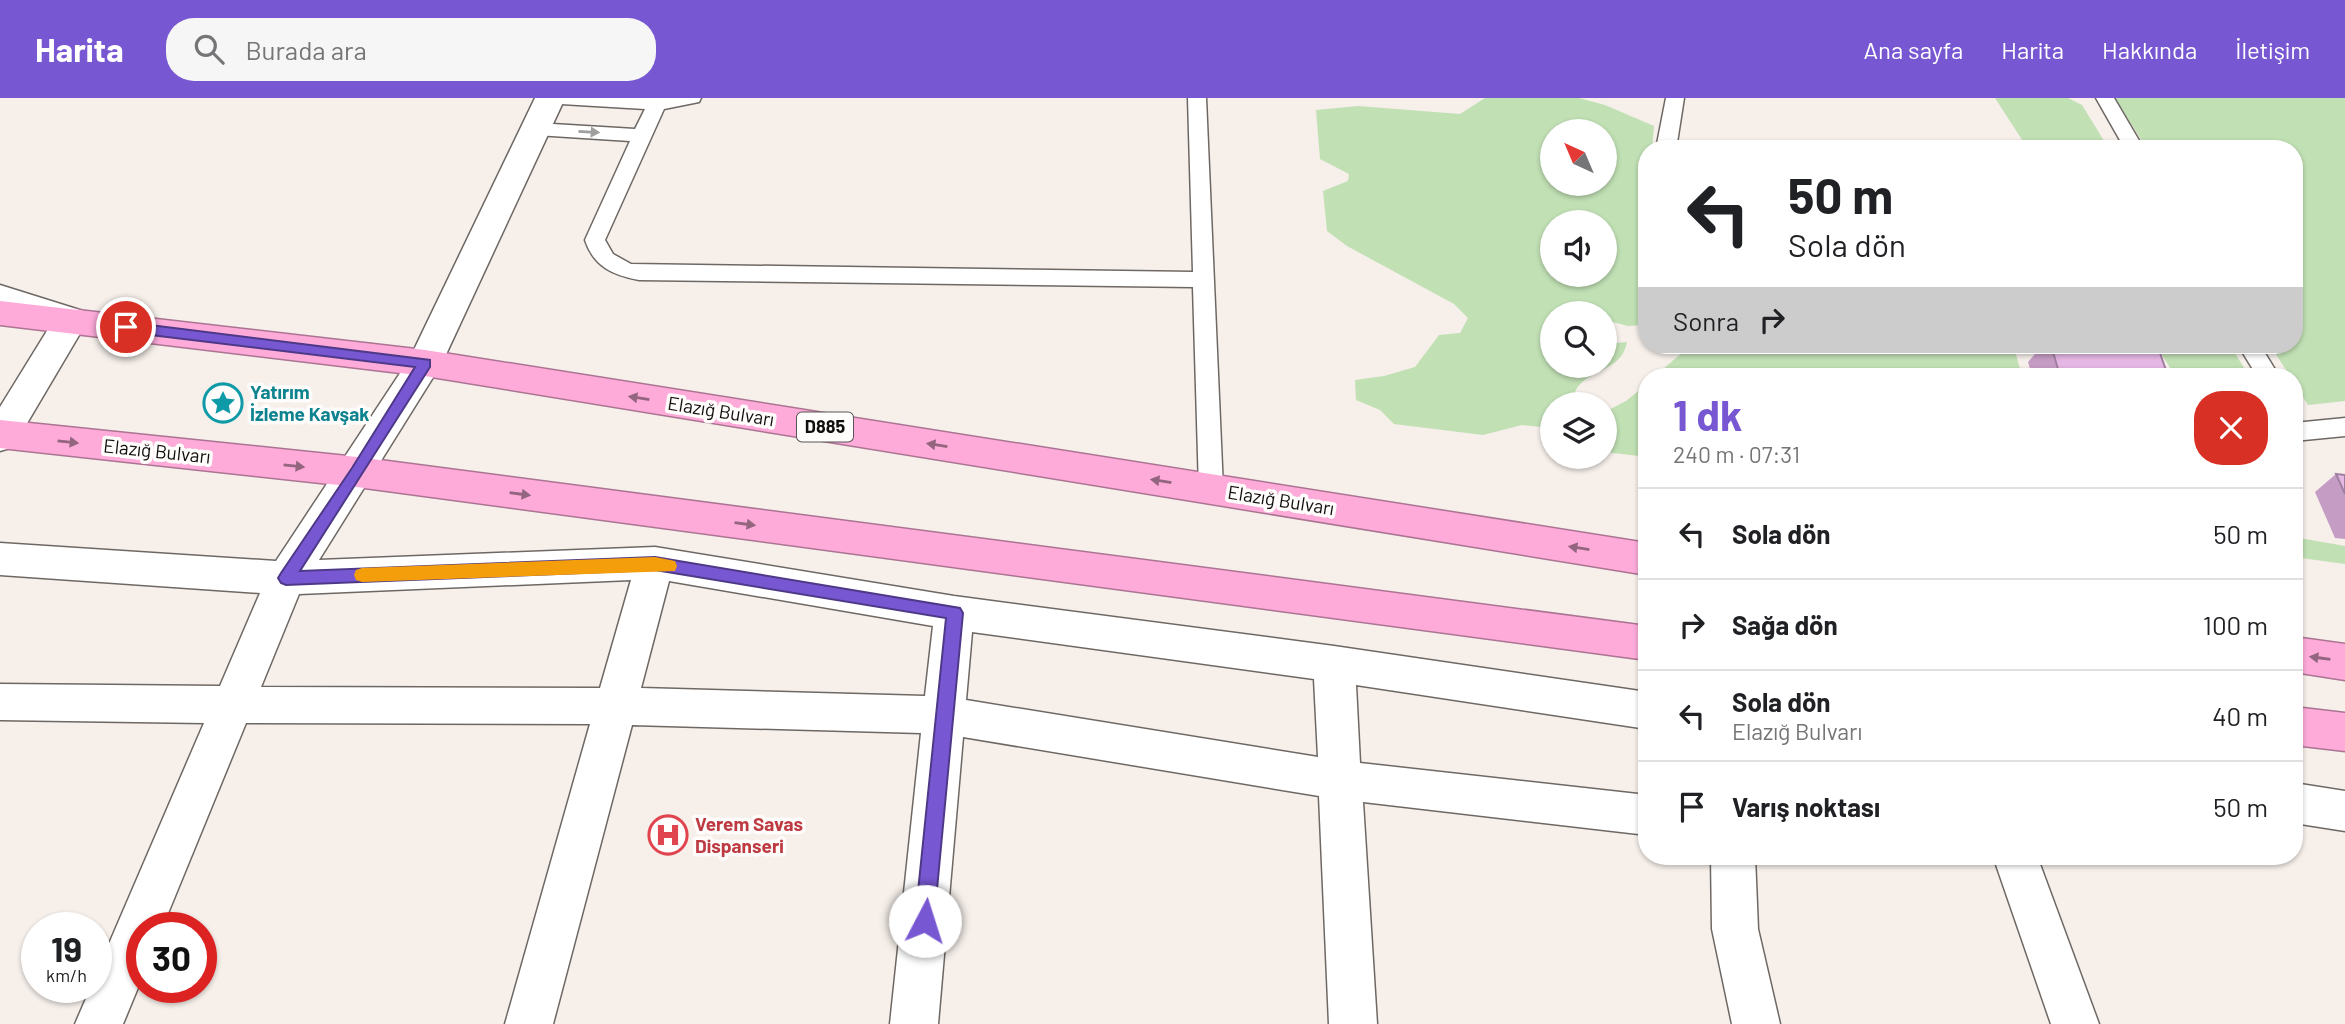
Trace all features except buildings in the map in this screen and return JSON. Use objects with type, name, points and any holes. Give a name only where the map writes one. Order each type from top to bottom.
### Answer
[{"type":"highway","name":"Elazığ Bulvarı","points":[[0,313],[425,363],[1638,558]]},
{"type":"highway","name":"Elazığ Bulvarı","points":[[0,435],[358,472],[1638,642]]},
{"type":"highway","points":[[2303,655],[2345,662]]},
{"type":"highway","points":[[2303,727],[2345,732]]},
{"type":"street","points":[[99,1024],[286,578],[358,472],[425,363],[550,98]]},
{"type":"street","points":[[0,297],[71,320],[0,435]]},
{"type":"street","points":[[0,559],[286,578],[655,564],[954,613],[1334,664],[1638,710]]},
{"type":"street","points":[[528,1024],[655,564]]},
{"type":"street","points":[[914,1024],[954,613]]},
{"type":"street","points":[[1334,664],[1353,1024]]},
{"type":"street","points":[[0,702],[616,706],[945,715],[1340,780],[1638,814]]},
{"type":"street","points":[[2303,804],[2345,811]]},
{"type":"street","points":[[1732,865],[1735,929],[1756,1024]]},
{"type":"street","points":[[2018,865],[2075,1024]]},
{"type":"lane","points":[[561,98],[658,101],[692,98]]},
{"type":"lane","points":[[1198,98],[1211,489]]},
{"type":"lane","points":[[1668,140],[1675,98]]},
{"type":"lane","points":[[2105,98],[2130,140]]},
{"type":"lane","points":[[658,101],[595,240],[602,256],[617,268],[627,271],[1205,280]]},
{"type":"lane","points":[[536,129],[643,135]]},
{"type":"lane","points":[[2303,429],[2345,427]]},
{"type":"green space","points":[[1485,98],[1579,98],[1605,105],[1654,126],[1653,140],[1638,140],[1638,325],[1617,323],[1617,301],[1540,301],[1540,378],[1589,378],[1575,392],[1540,392],[1540,427],[1522,425],[1483,435],[1394,424],[1380,410],[1356,400],[1355,380],[1384,376],[1415,367],[1439,335],[1460,333],[1468,318],[1454,304],[1347,246],[1327,231],[1323,191],[1348,181],[1349,174],[1320,159],[1316,110],[1358,106],[1460,114]]},
{"type":"green space","points":[[1995,98],[2068,98],[2082,105],[2103,140],[2022,140]]},
{"type":"green space","points":[[2115,98],[2345,98],[2345,401],[2308,405],[2303,397],[2303,368],[2285,368],[2276,354],[2303,354],[2303,140],[2141,140]]},
{"type":"green space","points":[[1627,342],[1624,352],[1617,360],[1617,343]]},
{"type":"green space","points":[[1681,354],[2016,354],[2020,368],[1664,368]]},
{"type":"green space","points":[[2162,354],[2236,354],[2244,368],[2170,368]]},
{"type":"green space","points":[[1638,391],[1638,456],[1617,453],[1617,406]]},
{"type":"green space","points":[[2303,539],[2345,546],[2345,564],[2303,558]]},
{"type":"slow traffic","points":[[362,575],[655,564],[669,566]]},
{"type":"place","name":"Yatırım İzleme Kavşak","points":[[223,403]]},
{"type":"place","name":"Verem Savas Dispanseri","points":[[668,835]]},
{"type":"route","points":[[126,327],[425,363],[358,472],[286,578],[655,564],[954,613],[925,921]]}]
